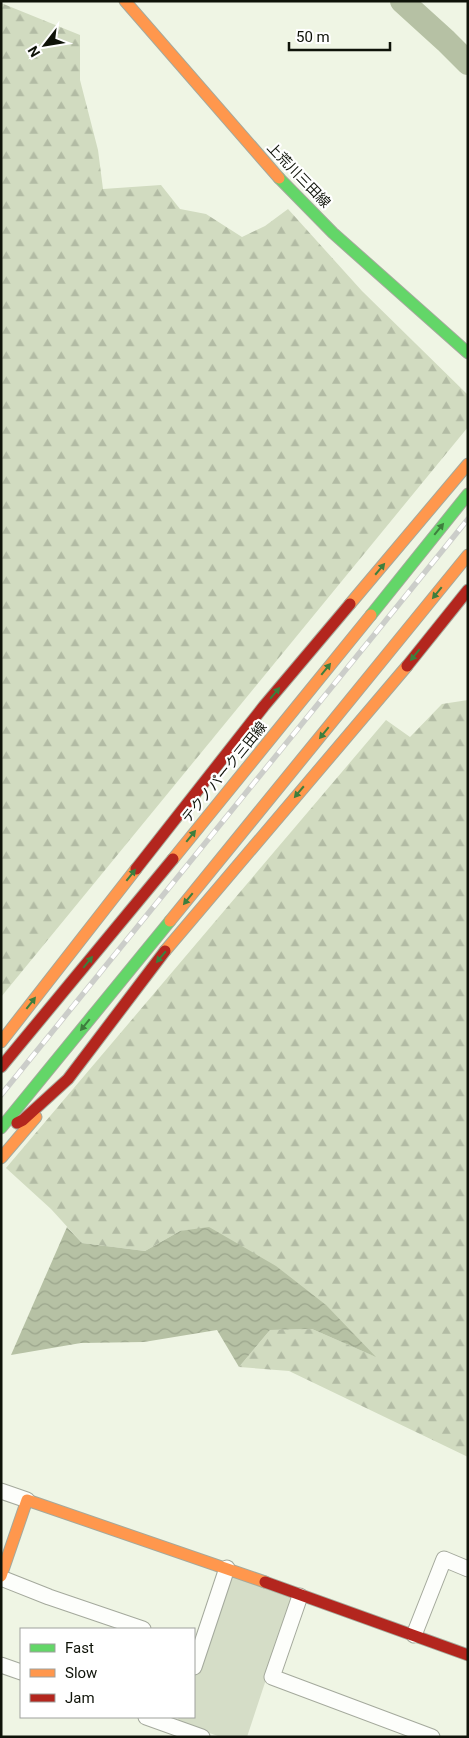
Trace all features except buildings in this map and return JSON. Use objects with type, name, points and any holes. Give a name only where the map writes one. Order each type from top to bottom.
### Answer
[{"type":"main road","name":"上荒川三田線","points":[[125,1],[279,179],[333,233],[468,353]]},
{"type":"main road","points":[[1,1042],[264,706],[468,464]]},
{"type":"main road","name":"テクノパーク三田線","points":[[1,1067],[201,825],[468,494]]},
{"type":"main road","points":[[1,1128],[468,555]]},
{"type":"main road","points":[[1,1158],[68,1079],[154,965],[405,668],[468,590]]},
{"type":"main road","points":[[1,1133],[23,1120],[68,1079]]},
{"type":"main road","points":[[1,1577],[27,1500],[228,1568],[300,1596],[468,1655]]},
{"type":"street","points":[[1,1491],[27,1500]]},
{"type":"street","points":[[414,1635],[444,1559],[468,1569]]},
{"type":"street","points":[[195,1661],[197,1648],[228,1568]]},
{"type":"street","points":[[1,1577],[49,1597],[140,1628]]},
{"type":"street","points":[[300,1596],[272,1677],[432,1737]]},
{"type":"street","points":[[1,1665],[20,1672]]},
{"type":"street","points":[[149,1718],[202,1737]]},
{"type":"green space","points":[[1,3],[80,35],[80,80],[98,150],[103,189],[161,185],[180,209],[206,214],[242,237],[265,226],[288,209],[362,291],[468,395],[468,427],[1,997]]},
{"type":"green space","points":[[468,700],[468,1457],[289,1371],[239,1367],[270,1330],[312,1329],[374,1356],[180,1231],[145,1251],[82,1243],[51,1209],[6,1168],[386,720],[410,737],[442,704]]},
{"type":"shaded area","points":[[227,1575],[293,1598],[247,1737],[221,1737],[177,1722],[179,1718],[195,1718],[195,1670]]},
{"type":"water","points":[[67,1227],[82,1243],[145,1251],[180,1231],[209,1227],[276,1266],[326,1305],[376,1357],[312,1329],[270,1330],[239,1367],[217,1330],[144,1342],[81,1343],[11,1355]]},
{"type":"waterway","points":[[402,1],[468,63]]},
{"type":"railway","points":[[1,1095],[468,519]]},
{"type":"traffic: fast","points":[[279,178],[333,233],[468,353]]},
{"type":"traffic: fast","points":[[371,615],[468,494]]},
{"type":"traffic: fast","points":[[1,1128],[170,921]]},
{"type":"traffic: slow","points":[[125,1],[279,178]]},
{"type":"traffic: slow","points":[[350,604],[468,464]]},
{"type":"traffic: slow","points":[[170,921],[468,555]]},
{"type":"traffic: slow","points":[[173,859],[371,615]]},
{"type":"traffic: slow","points":[[165,951],[407,666]]},
{"type":"traffic: slow","points":[[1,1042],[136,869]]},
{"type":"traffic: slow","points":[[1,1158],[36,1117]]},
{"type":"traffic: slow","points":[[1,1576],[27,1500],[265,1582]]},
{"type":"traffic: jam","points":[[407,666],[468,590]]},
{"type":"traffic: jam","points":[[136,869],[264,706],[350,604]]},
{"type":"traffic: jam","points":[[1,1067],[173,859]]},
{"type":"traffic: jam","points":[[17,1123],[23,1120],[68,1079],[165,951]]},
{"type":"traffic: jam","points":[[265,1582],[468,1655]]}]
